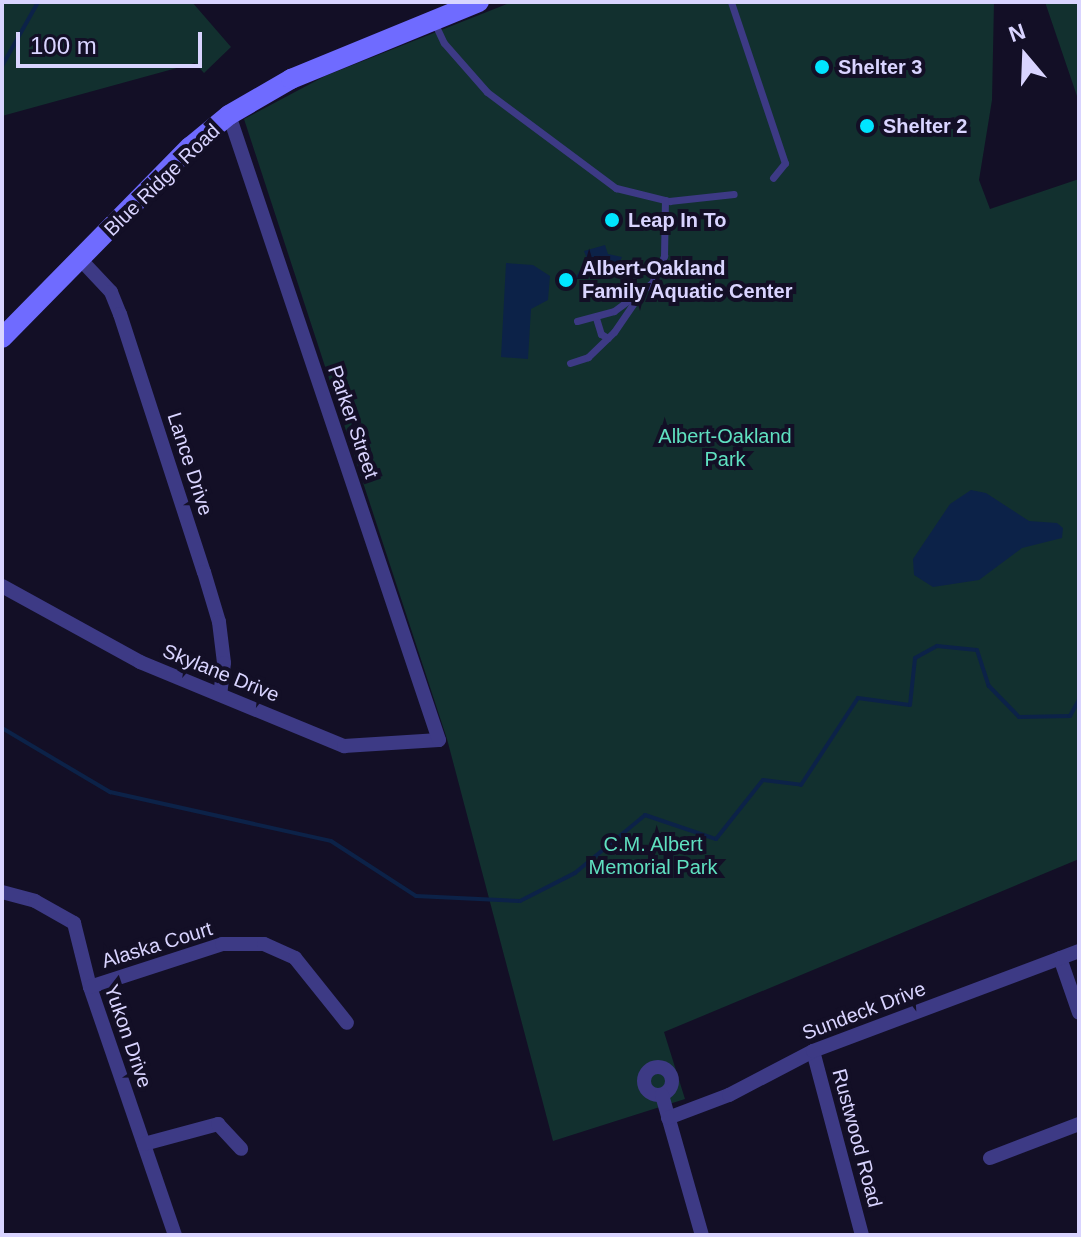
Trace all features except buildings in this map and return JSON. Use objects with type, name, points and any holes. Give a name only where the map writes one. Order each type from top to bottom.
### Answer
[{"type":"street","name":"Blue Ridge Road","points":[[2,338],[190,147],[229,115],[291,79],[441,12],[479,2]]},
{"type":"street","name":"Parker Street","points":[[229,115],[439,740]]},
{"type":"street","name":"Lance Drive","points":[[81,260],[111,292],[120,314],[204,572],[220,636],[220,694]]},
{"type":"street","name":"Skylane Drive","points":[[2,586],[140,662],[344,746],[439,740]]},
{"type":"street","name":"Yukon Drive","points":[[2,892],[35,901],[74,923],[90,987],[175,1235]]},
{"type":"street","name":"Alaska Court","points":[[90,987],[222,944],[264,944],[295,958],[347,1023]]},
{"type":"street","name":"Sundeck Drive","points":[[668,1118],[729,1095],[813,1051],[1079,951]]},
{"type":"street","points":[[1060,958],[1079,1013]]},
{"type":"street","name":"Rustwood Road","points":[[813,1051],[862,1235]]},
{"type":"street","points":[[662,1095],[702,1235]]},
{"type":"street","points":[[144,1144],[218,1124],[241,1149]]},
{"type":"street","points":[[990,1158],[1079,1124]]},
{"type":"lane","points":[[731,2],[785,163],[773,178]]},
{"type":"lane","points":[[441,12],[444,43],[487,92],[532,130],[616,188],[665,200],[734,194]]},
{"type":"lane","points":[[570,363],[588,357],[608,338],[664,256],[665,200]]},
{"type":"lane","points":[[577,321],[596,318],[638,297]]},
{"type":"lane","points":[[596,318],[601,334],[608,338]]},
{"type":"green space","points":[[2,2],[192,2],[231,47],[204,73],[195,63],[2,116]]},
{"type":"green space","name":"Albert-Oakland Park","points":[[512,2],[994,2],[992,100],[979,180],[990,209],[1079,179],[1079,859],[664,1032],[685,1099],[553,1141],[447,739],[244,119],[325,76]]},
{"type":"green space","points":[[1045,2],[1079,2],[1079,102],[1078,99]]},
{"type":"water","points":[[605,245],[608,254],[622,257],[613,276],[576,277],[587,259],[584,251]]},
{"type":"water","points":[[506,263],[533,265],[550,276],[548,300],[531,309],[528,359],[501,357]]},
{"type":"water","points":[[971,490],[986,493],[1029,521],[1057,523],[1063,528],[1062,538],[1022,548],[979,580],[933,587],[914,575],[913,559],[950,504]]},
{"type":"waterway","points":[[2,66],[38,2]]},
{"type":"waterway","points":[[2,728],[110,792],[331,841],[416,896],[520,901],[575,873],[645,815],[716,839],[763,780],[801,785],[858,698],[910,705],[915,658],[937,646],[977,650],[989,686],[1019,717],[1070,716],[1079,700]]},
{"type":"place","name":"Shelter 3","points":[[822,67]]},
{"type":"place","name":"Shelter 2","points":[[867,126]]},
{"type":"place","name":"Leap In To","points":[[612,220]]},
{"type":"place","name":"Albert-Oakland Family Aquatic Center","points":[[566,280]]},
{"type":"park label","name":"C.M. Albert Memorial Park","points":[[653,856]]}]
